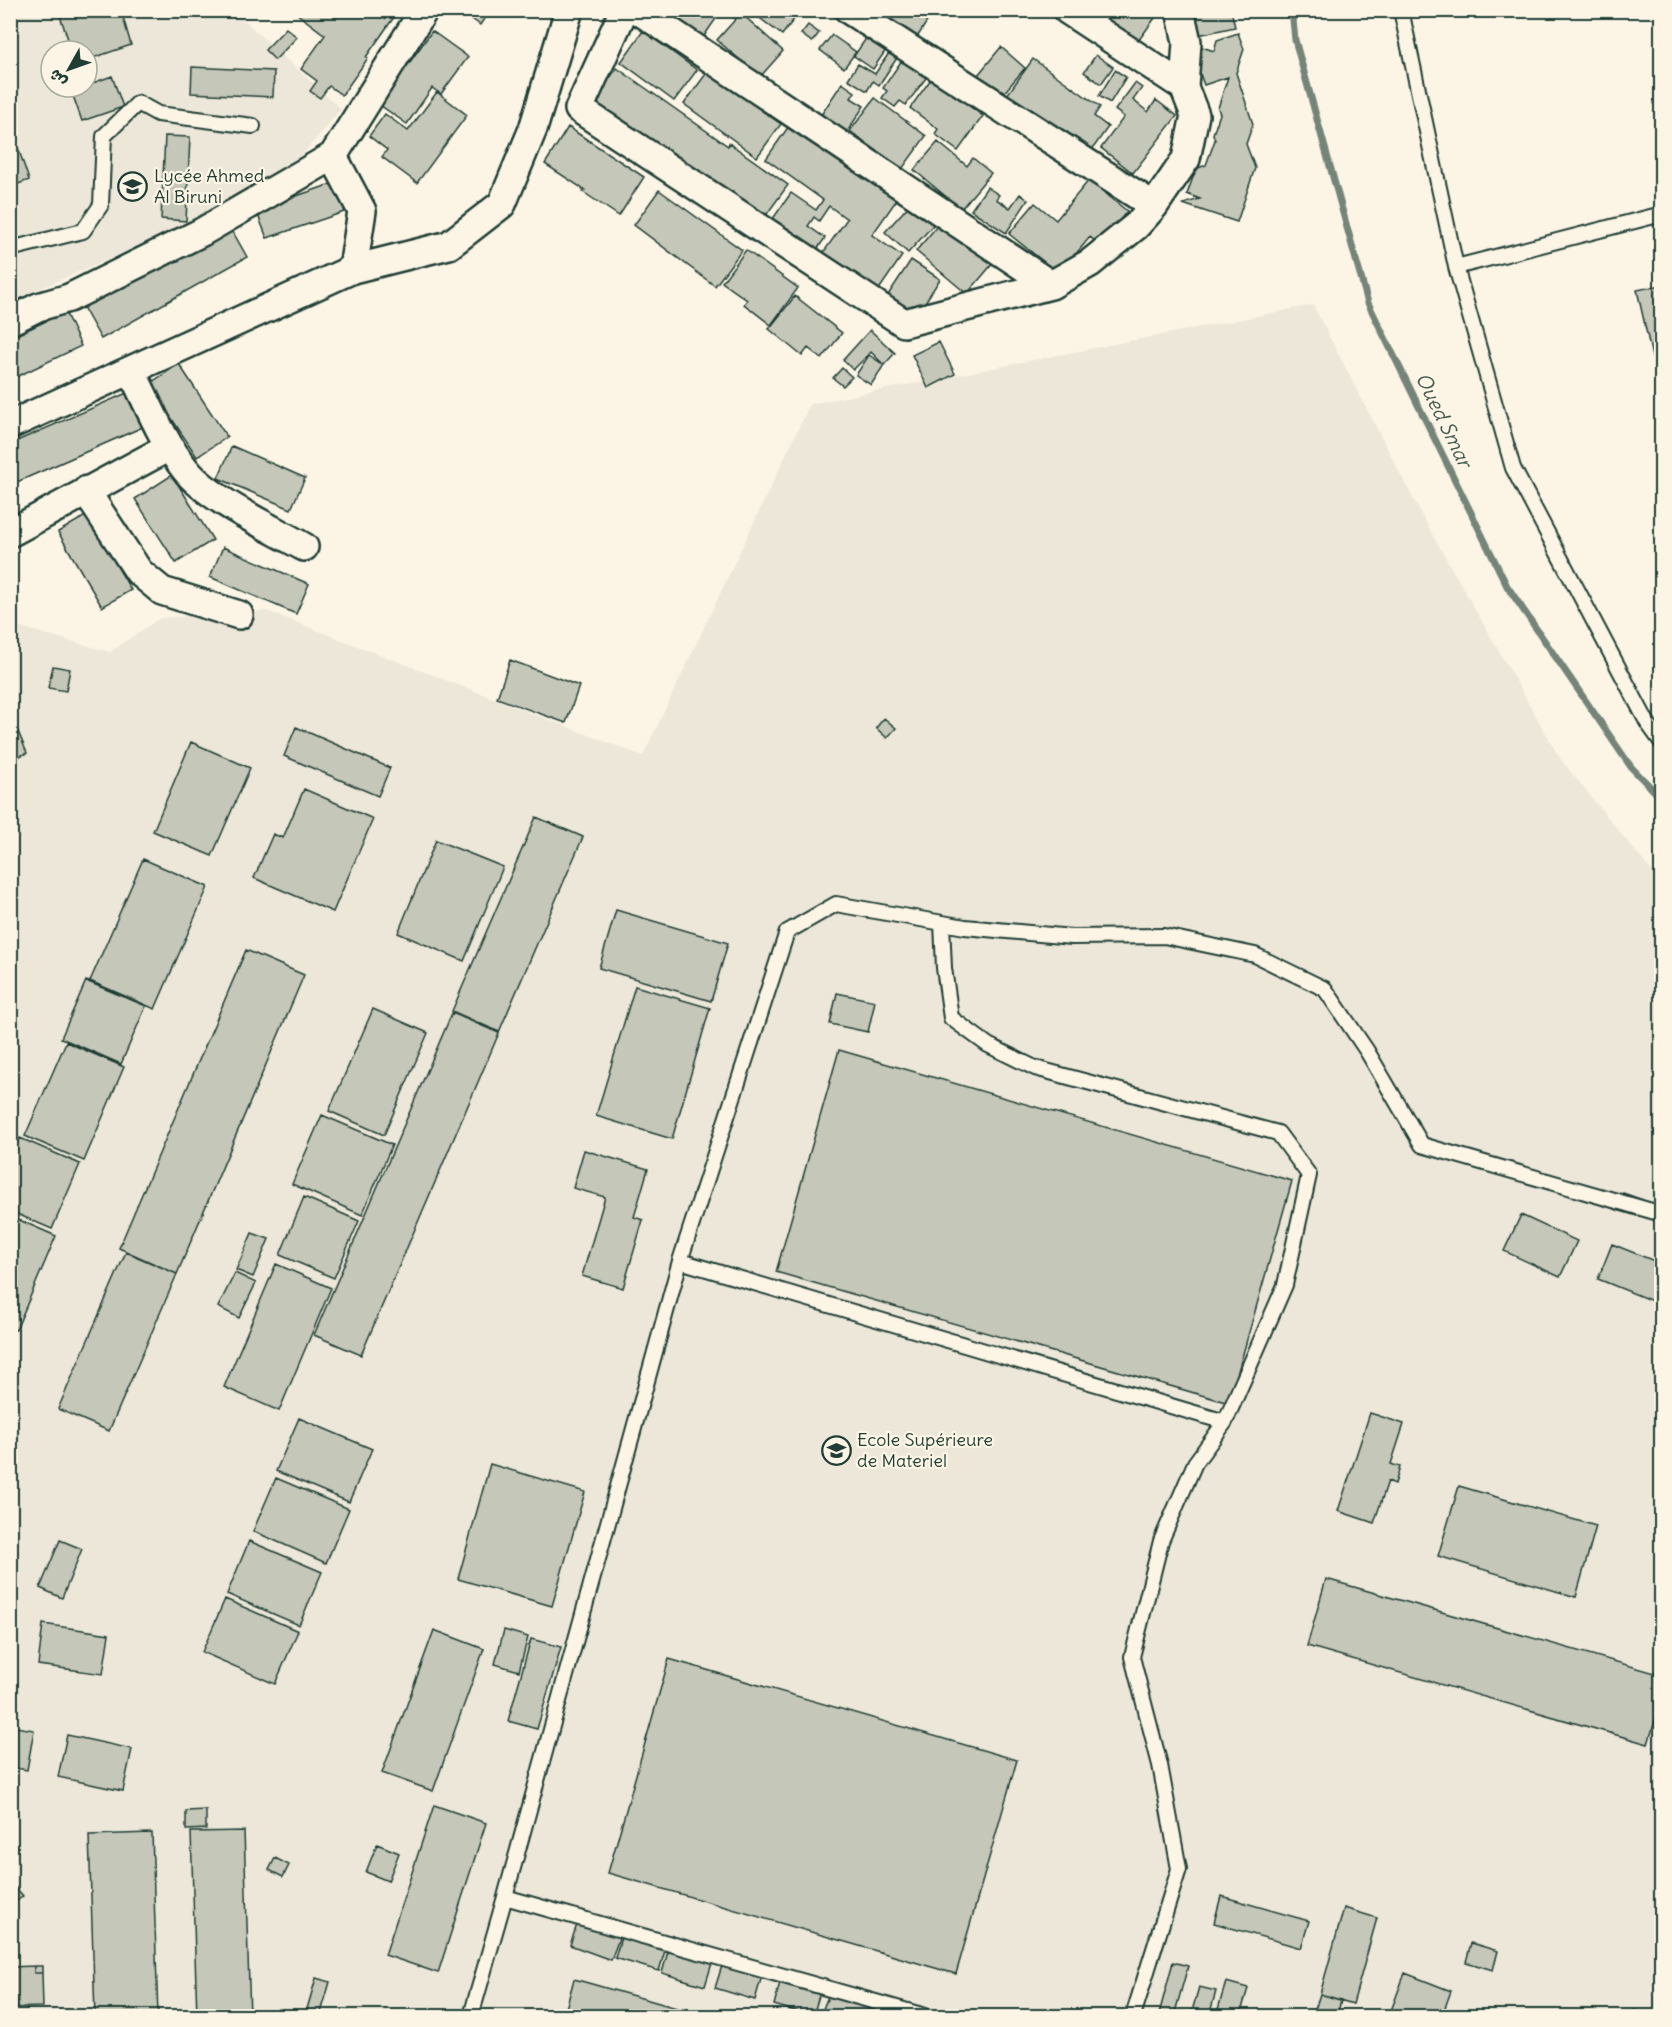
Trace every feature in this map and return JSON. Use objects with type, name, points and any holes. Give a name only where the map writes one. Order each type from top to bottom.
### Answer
[{"type":"street","points":[[10,425],[132,372],[353,270],[449,245],[502,204],[533,129],[569,10]]},
{"type":"street","points":[[624,10],[579,109],[904,323],[1051,285],[1090,263],[1136,226],[1154,206],[1186,159],[1195,115],[1184,87],[1187,42],[1180,10]]},
{"type":"street","points":[[638,10],[1051,285]]},
{"type":"street","points":[[849,10],[1154,206]]},
{"type":"street","points":[[1067,10],[1184,87]]},
{"type":"street","points":[[10,321],[38,308],[69,298],[202,232],[333,156],[420,12]]},
{"type":"street","points":[[333,156],[362,211],[353,270]]},
{"type":"street","points":[[132,372],[170,447],[186,471],[211,493],[304,547]]},
{"type":"street","points":[[10,533],[170,447]]},
{"type":"street","points":[[87,490],[94,505],[139,572],[162,591],[239,615]]},
{"type":"lane","points":[[1401,10],[1455,267],[1513,468],[1647,722],[1662,743]]},
{"type":"lane","points":[[10,249],[83,231],[101,205],[104,135],[138,103],[158,114],[253,126]]},
{"type":"lane","points":[[1455,267],[1662,214]]},
{"type":"lane","points":[[471,2016],[680,1261],[787,932],[836,904],[964,927],[1072,937],[1164,936],[1255,955],[1325,990],[1367,1051],[1422,1145],[1662,1214]]},
{"type":"lane","points":[[942,923],[944,968],[951,1018],[988,1045],[1035,1068],[1278,1133],[1309,1175],[1285,1285],[1225,1422],[1195,1463],[1161,1541],[1132,1658],[1160,1765],[1179,1869],[1133,2016]]},
{"type":"lane","points":[[680,1261],[1225,1422]]},
{"type":"lane","points":[[505,1897],[925,2016]]},
{"type":"shaded area","name":"Lycée Ahmed Al Biruni","points":[[11,11],[234,11],[341,109],[303,154],[208,217],[11,301]]},
{"type":"shaded area","name":"Ecole Supérieure de Materiel","points":[[1313,305],[1422,516],[1561,760],[1661,883],[1661,2016],[11,2016],[10,624],[110,652],[160,618],[267,611],[643,756],[810,404]]},
{"type":"building","points":[[58,10],[121,10],[131,45],[99,56],[99,39],[68,39]]},
{"type":"building","points":[[292,10],[386,10],[394,17],[342,95],[329,86],[320,98],[310,91],[317,81],[301,69],[325,35]]},
{"type":"building","points":[[460,10],[490,10],[480,25]]},
{"type":"building","points":[[663,10],[722,10],[702,39]]},
{"type":"building","points":[[749,10],[801,10],[782,35]]},
{"type":"building","points":[[869,10],[934,10],[915,41]]},
{"type":"building","points":[[1091,10],[1159,10],[1160,11],[1136,44]]},
{"type":"building","points":[[1193,10],[1231,10],[1235,27],[1198,35]]},
{"type":"building","points":[[741,13],[783,51],[760,77],[717,40]]},
{"type":"building","points":[[808,25],[819,33],[812,42],[801,34]]},
{"type":"building","points":[[286,28],[297,37],[275,60],[265,50]]},
{"type":"building","points":[[432,31],[468,57],[441,94],[432,88],[407,124],[377,103]]},
{"type":"building","points":[[643,31],[697,70],[674,101],[621,62]]},
{"type":"building","points":[[1238,33],[1244,49],[1236,73],[1253,124],[1246,144],[1255,168],[1237,222],[1183,204],[1200,199],[1187,194],[1196,169],[1206,165],[1215,140],[1213,134],[1220,114],[1218,108],[1228,77],[1204,85],[1196,63],[1202,47],[1214,51],[1217,40]]},
{"type":"building","points":[[832,35],[856,52],[844,68],[820,50]]},
{"type":"building","points":[[867,37],[886,50],[873,69],[854,56]]},
{"type":"building","points":[[1001,47],[1025,68],[1002,95],[978,75]]},
{"type":"building","points":[[889,53],[897,58],[879,85],[873,81],[867,91],[848,79],[858,64],[875,74]]},
{"type":"building","points":[[1096,55],[1113,67],[1101,84],[1084,72]]},
{"type":"building","points":[[1033,59],[1100,107],[1094,116],[1108,127],[1089,154],[1007,95]]},
{"type":"building","points":[[902,60],[926,78],[906,105],[900,101],[895,107],[882,98],[887,91],[883,88]]},
{"type":"building","points":[[192,67],[274,71],[273,97],[191,93]]},
{"type":"building","points":[[617,68],[788,185],[764,218],[679,158],[677,162],[592,103]]},
{"type":"building","points":[[1115,70],[1126,77],[1110,103],[1099,96]]},
{"type":"building","points":[[708,71],[781,124],[757,157],[684,104]]},
{"type":"building","points":[[112,76],[123,107],[82,121],[74,99],[99,99],[99,81]]},
{"type":"building","points":[[931,79],[983,116],[958,151],[935,134],[938,129],[910,108]]},
{"type":"building","points":[[842,83],[855,92],[851,98],[864,106],[847,132],[821,115]]},
{"type":"building","points":[[1135,83],[1142,88],[1133,100],[1148,112],[1156,100],[1177,116],[1133,173],[1101,148],[1124,117],[1115,110]]},
{"type":"building","points":[[437,92],[467,115],[417,183],[382,157],[387,150],[369,136],[385,114],[408,131]]},
{"type":"building","points":[[875,98],[926,136],[902,169],[850,131]]},
{"type":"building","points":[[791,123],[898,198],[872,235],[902,256],[878,291],[823,253],[847,219],[829,206],[819,221],[814,217],[808,226],[825,238],[816,251],[772,220],[791,193],[816,210],[823,200],[766,159]]},
{"type":"building","points":[[10,124],[29,180],[10,187]]},
{"type":"building","points":[[568,127],[644,177],[619,216],[545,164]]},
{"type":"building","points":[[165,136],[190,137],[186,221],[161,219]]},
{"type":"building","points":[[938,142],[967,166],[973,158],[991,173],[961,209],[914,170]]},
{"type":"building","points":[[1089,180],[1127,211],[1100,245],[1090,237],[1059,274],[1009,234],[1035,203],[1056,220]]},
{"type":"building","points":[[340,181],[350,210],[267,238],[256,210]]},
{"type":"building","points":[[987,187],[999,195],[996,199],[1010,208],[1020,194],[1028,200],[1006,233],[971,210]]},
{"type":"building","points":[[659,190],[742,250],[715,286],[634,225]]},
{"type":"building","points":[[912,202],[935,223],[908,253],[885,232]]},
{"type":"building","points":[[943,219],[994,262],[967,294],[916,251]]},
{"type":"building","points":[[229,225],[247,257],[101,339],[83,307]]},
{"type":"building","points":[[746,250],[798,288],[771,325],[744,304],[747,300],[722,282]]},
{"type":"building","points":[[911,260],[940,279],[917,315],[888,295]]},
{"type":"building","points":[[1662,285],[1662,401],[1637,290]]},
{"type":"building","points":[[795,296],[842,333],[822,359],[808,348],[802,356],[769,329]]},
{"type":"building","points":[[65,312],[81,346],[10,380],[10,338]]},
{"type":"building","points":[[870,330],[895,353],[884,365],[871,352],[853,370],[843,360]]},
{"type":"building","points":[[939,342],[955,374],[928,388],[912,355]]},
{"type":"building","points":[[869,355],[884,365],[871,385],[856,375]]},
{"type":"building","points":[[179,364],[227,437],[197,457],[149,384]]},
{"type":"building","points":[[842,368],[852,377],[843,386],[833,378]]},
{"type":"building","points":[[129,392],[145,426],[10,485],[10,444]]},
{"type":"building","points":[[232,446],[305,478],[291,509],[218,478]]},
{"type":"building","points":[[172,475],[213,540],[176,563],[135,499]]},
{"type":"building","points":[[87,515],[131,590],[102,607],[58,532]]},
{"type":"building","points":[[223,547],[309,584],[296,614],[210,577]]},
{"type":"building","points":[[510,660],[579,686],[566,723],[497,698]]},
{"type":"building","points":[[53,666],[70,669],[66,691],[48,688]]},
{"type":"building","points":[[10,712],[27,753],[10,760]]},
{"type":"building","points":[[884,718],[896,728],[887,738],[876,728]]},
{"type":"building","points":[[296,727],[390,768],[378,796],[284,756]]},
{"type":"building","points":[[191,742],[250,768],[212,856],[153,831]]},
{"type":"building","points":[[304,789],[373,819],[333,912],[254,878],[273,834],[283,838]]},
{"type":"building","points":[[536,817],[583,837],[499,1032],[452,1011]]},
{"type":"building","points":[[436,840],[503,867],[464,961],[398,933]]},
{"type":"building","points":[[143,859],[208,887],[155,1009],[90,981]]},
{"type":"building","points":[[616,910],[728,943],[711,1001],[599,968]]},
{"type":"building","points":[[246,950],[304,975],[177,1274],[119,1248]]},
{"type":"building","points":[[86,981],[146,1006],[121,1064],[61,1038]]},
{"type":"building","points":[[635,986],[710,1008],[672,1139],[596,1116]]},
{"type":"building","points":[[837,993],[875,1001],[868,1032],[830,1024]]},
{"type":"building","points":[[373,1009],[428,1033],[384,1135],[329,1111]]},
{"type":"building","points":[[452,1013],[499,1033],[361,1355],[314,1335]]},
{"type":"building","points":[[66,1042],[124,1067],[84,1161],[25,1136]]},
{"type":"building","points":[[839,1050],[1292,1181],[1229,1403],[776,1272]]},
{"type":"building","points":[[322,1115],[392,1145],[362,1215],[292,1184]]},
{"type":"building","points":[[20,1138],[80,1164],[52,1229],[10,1211],[10,1159]]},
{"type":"building","points":[[584,1150],[648,1169],[634,1217],[643,1220],[623,1288],[582,1276],[605,1197],[573,1188]]},
{"type":"building","points":[[1623,1193],[1643,1200],[1637,1216],[1617,1210]]},
{"type":"building","points":[[304,1197],[359,1221],[334,1278],[280,1255]]},
{"type":"building","points":[[1521,1215],[1577,1241],[1560,1277],[1504,1251]]},
{"type":"building","points":[[10,1216],[56,1236],[16,1330],[10,1328]]},
{"type":"building","points":[[252,1233],[269,1239],[253,1277],[236,1270]]},
{"type":"building","points":[[1612,1244],[1662,1264],[1662,1305],[1598,1279]]},
{"type":"building","points":[[126,1252],[177,1274],[109,1431],[58,1409]]},
{"type":"building","points":[[276,1264],[331,1288],[279,1411],[224,1387]]},
{"type":"building","points":[[235,1273],[256,1283],[239,1318],[218,1307]]},
{"type":"building","points":[[1370,1413],[1404,1424],[1391,1464],[1400,1467],[1395,1484],[1388,1481],[1374,1523],[1338,1511]]},
{"type":"building","points":[[299,1418],[372,1449],[349,1502],[276,1471]]},
{"type":"building","points":[[490,1464],[585,1492],[552,1606],[458,1579]]},
{"type":"building","points":[[276,1478],[349,1509],[326,1563],[253,1531]]},
{"type":"building","points":[[1459,1486],[1596,1526],[1576,1597],[1438,1556]]},
{"type":"building","points":[[60,1540],[82,1549],[62,1598],[40,1588]]},
{"type":"building","points":[[249,1541],[322,1572],[299,1625],[227,1594]]},
{"type":"building","points":[[10,1555],[18,1564],[10,1570]]},
{"type":"building","points":[[1326,1579],[1662,1675],[1662,1698],[1648,1744],[1307,1646]]},
{"type":"building","points":[[225,1599],[298,1631],[275,1684],[202,1652]]},
{"type":"building","points":[[43,1624],[109,1634],[103,1674],[38,1665]]},
{"type":"building","points":[[434,1630],[484,1649],[433,1791],[382,1773]]},
{"type":"building","points":[[504,1630],[528,1637],[519,1671],[495,1664]]},
{"type":"building","points":[[531,1639],[561,1647],[537,1729],[508,1721]]},
{"type":"building","points":[[669,1659],[1017,1760],[956,1974],[608,1873]]},
{"type":"building","points":[[10,1726],[34,1730],[27,1770],[10,1767]]},
{"type":"building","points":[[67,1735],[132,1749],[123,1791],[58,1777]]},
{"type":"building","points":[[434,1805],[486,1823],[438,1973],[385,1955]]},
{"type":"building","points":[[206,1810],[206,1829],[186,1830],[186,1811]]},
{"type":"building","points":[[244,1831],[250,2016],[197,2016],[191,1832]]},
{"type":"building","points":[[152,1833],[158,2016],[95,2016],[89,1835]]},
{"type":"building","points":[[377,1844],[399,1853],[388,1881],[366,1872]]},
{"type":"building","points":[[275,1858],[289,1865],[283,1877],[269,1870]]},
{"type":"building","points":[[10,1881],[23,1896],[10,1907]]},
{"type":"building","points":[[1221,1896],[1309,1921],[1301,1948],[1214,1923]]},
{"type":"building","points":[[1344,1908],[1377,1918],[1353,2004],[1320,1994]]},
{"type":"building","points":[[582,1910],[624,1925],[611,1960],[570,1945]]},
{"type":"building","points":[[625,1924],[669,1937],[659,1971],[615,1958]]},
{"type":"building","points":[[672,1937],[716,1950],[705,1986],[662,1973]]},
{"type":"building","points":[[1471,1943],[1498,1951],[1493,1970],[1466,1962]]},
{"type":"building","points":[[726,1953],[765,1965],[755,2000],[715,1988]]},
{"type":"building","points":[[1173,1962],[1188,1966],[1174,2016],[1168,2016],[1159,2014]]},
{"type":"building","points":[[34,1966],[34,1973],[42,1973],[43,2007],[10,2008],[10,1967]]},
{"type":"building","points":[[34,1966],[42,1966],[42,1973],[34,1973]]},
{"type":"building","points":[[783,1971],[823,1982],[813,2016],[774,2005]]},
{"type":"building","points":[[1405,1973],[1451,1991],[1442,2016],[1389,2016]]},
{"type":"building","points":[[316,1978],[330,1982],[320,2016],[305,2016]]},
{"type":"building","points":[[574,1979],[705,2016],[564,2016]]},
{"type":"building","points":[[834,1982],[873,1998],[866,2016],[820,2016]]},
{"type":"building","points":[[1226,1982],[1248,1988],[1240,2016],[1216,2016]]},
{"type":"building","points":[[1199,1987],[1216,1991],[1209,2016],[1192,2011]]},
{"type":"building","points":[[1320,1994],[1341,2000],[1337,2016],[1313,2016]]},
{"type":"building","points":[[883,1997],[923,2015],[874,2016]]},
{"type":"building","points":[[1634,2010],[1648,2016],[1631,2016]]},
{"type":"building","points":[[395,2011],[415,2016],[394,2016]]},
{"type":"building","points":[[348,2012],[363,2016],[347,2016]]},
{"type":"waterway","name":"Oued Smar","points":[[1292,10],[1295,40],[1368,303],[1507,586],[1631,767],[1662,799]]},
{"type":"place","name":"Lycée Ahmed Al Biruni","points":[[133,186]]},
{"type":"place","name":"Ecole Supérieure de Materiel","points":[[836,1450]]}]
